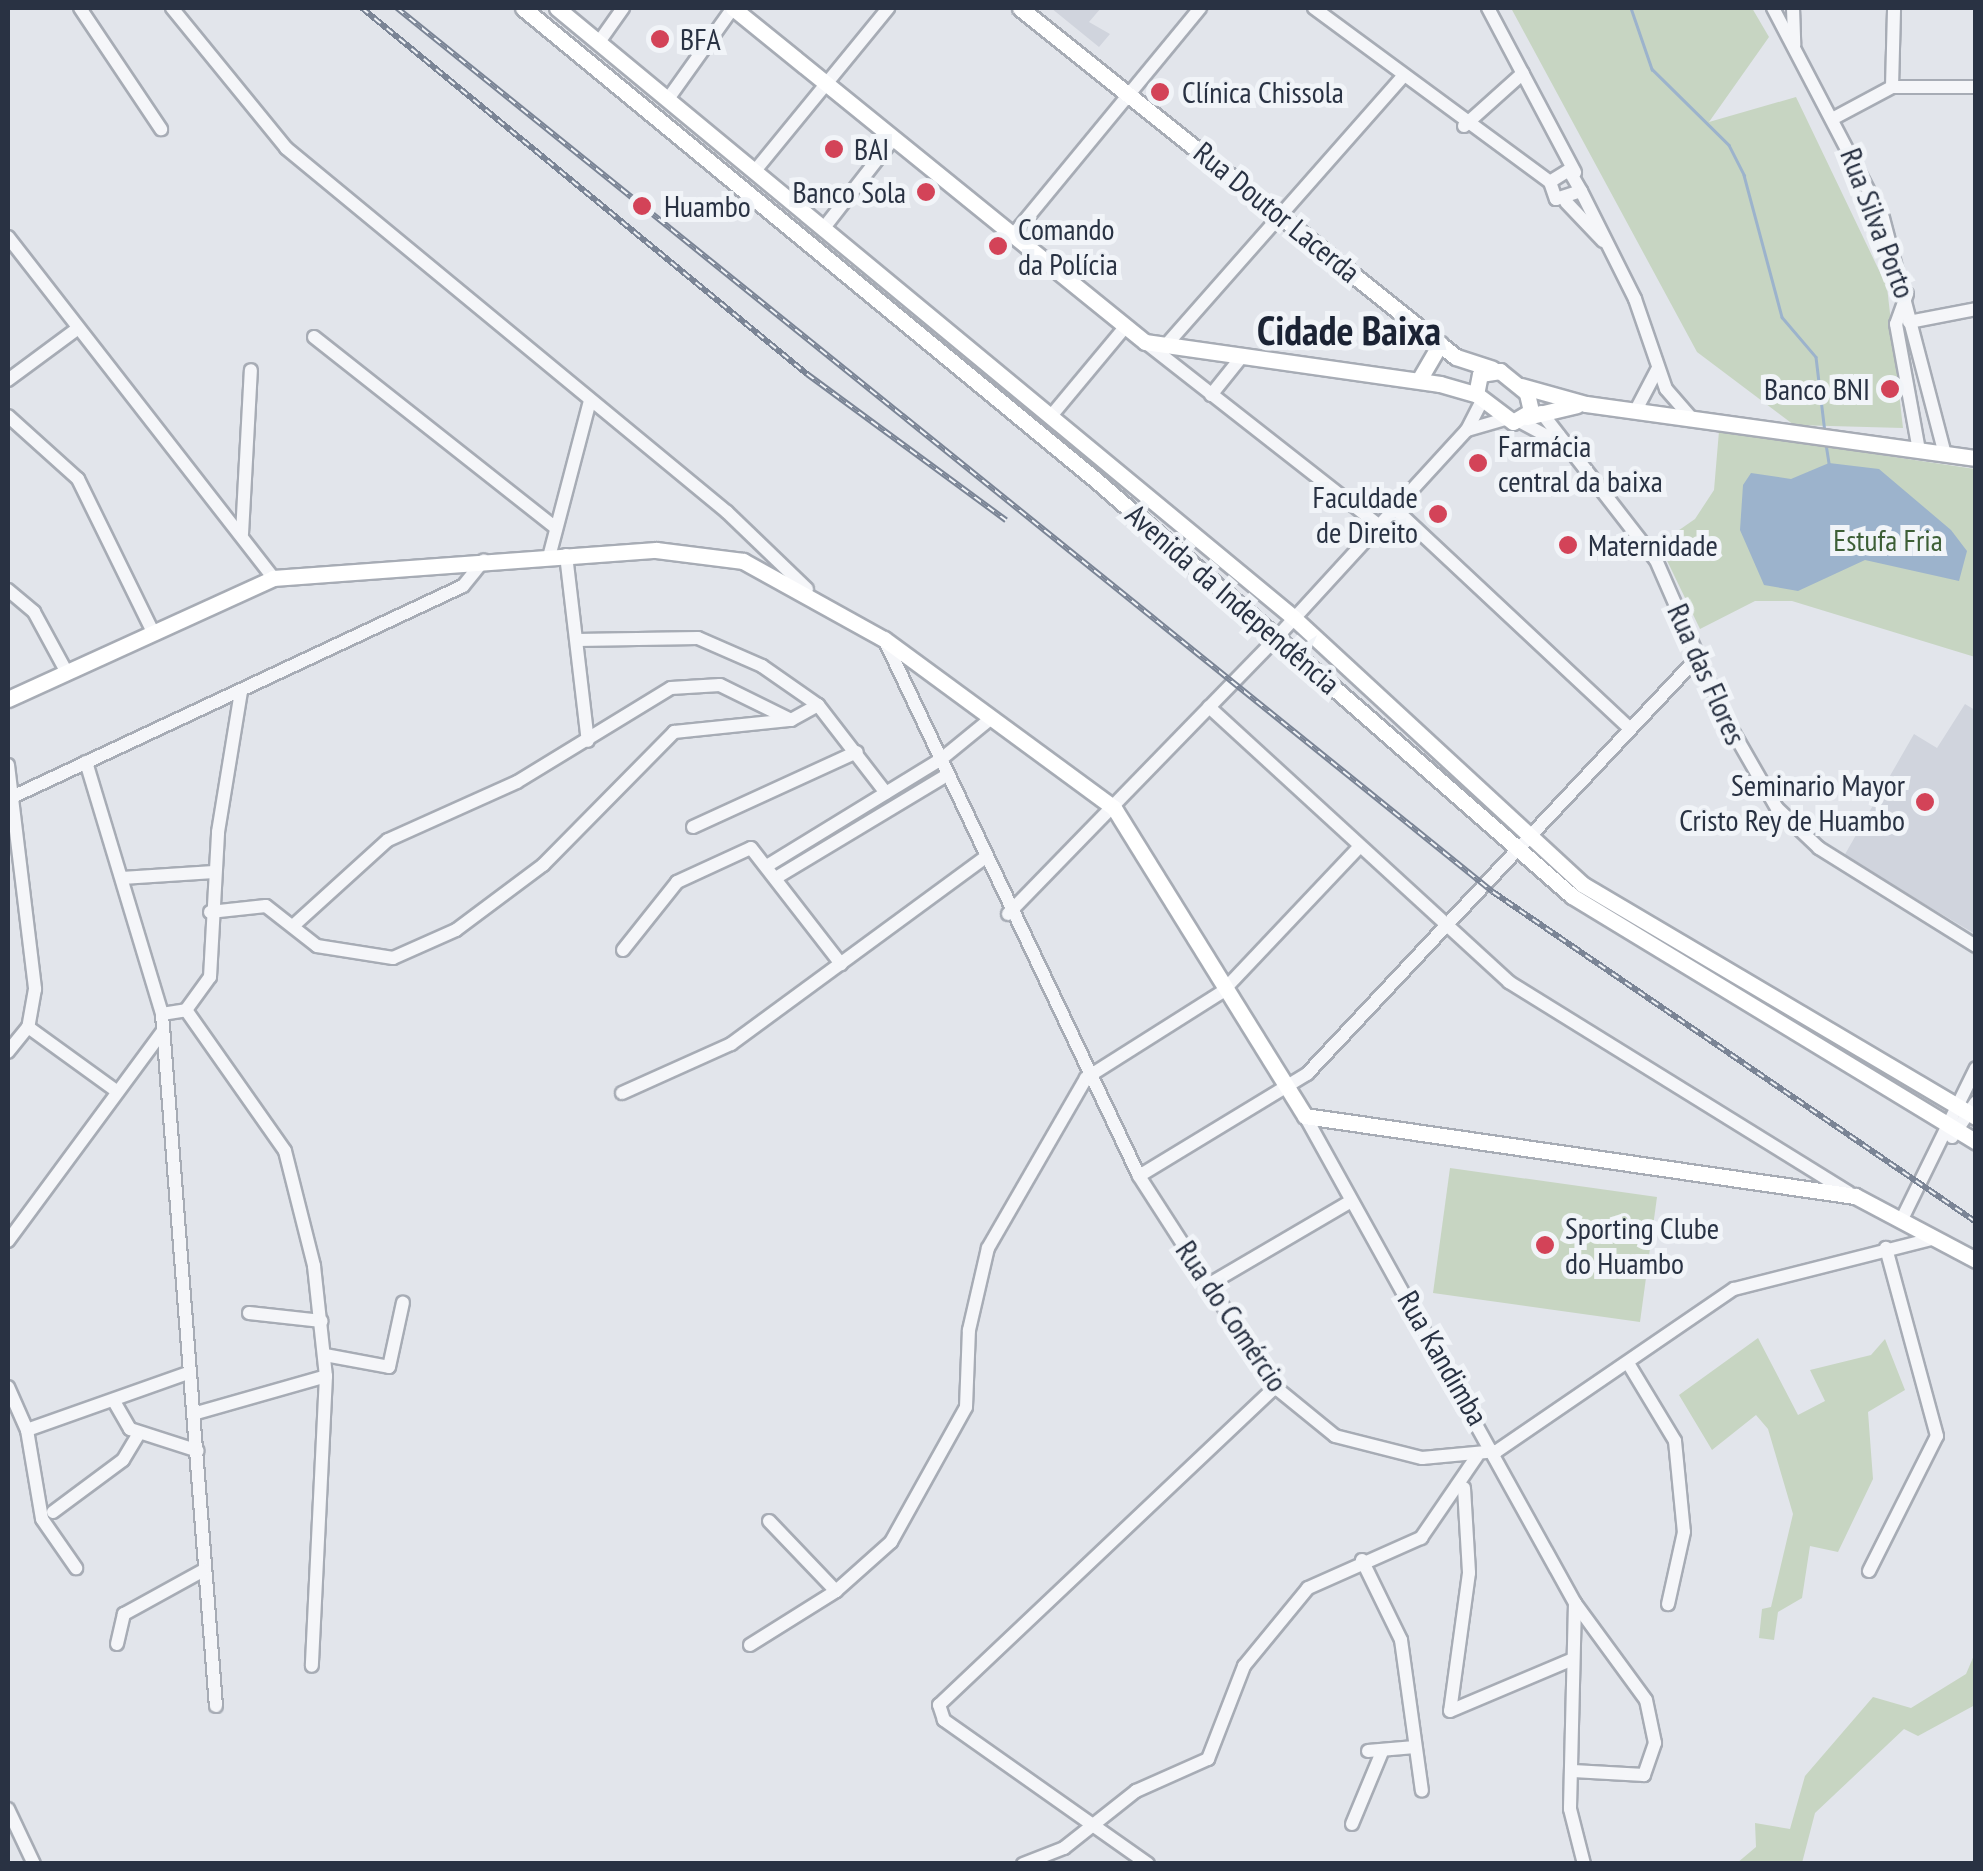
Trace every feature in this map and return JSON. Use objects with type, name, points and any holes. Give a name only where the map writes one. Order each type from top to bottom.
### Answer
[{"type":"main road","name":"Avenida da Independência","points":[[523,8],[1279,635],[1514,850],[1614,926],[1976,1142]]},
{"type":"main road","name":"Avenida da Independência","points":[[558,8],[1294,618],[1527,835],[1624,914],[1954,1104],[1973,1111]]},
{"type":"main road","points":[[733,8],[1146,342],[1419,380],[1479,397],[1523,417],[1526,392]]},
{"type":"main road","name":"Rua Doutor Lacerda","points":[[1020,8],[1440,344],[1492,369],[1526,392],[1693,420],[1976,458]]},
{"type":"main road","points":[[697,152],[710,136]]},
{"type":"main road","points":[[931,343],[942,328]]},
{"type":"main road","points":[[1419,380],[1440,344]]},
{"type":"main road","points":[[1479,397],[1480,374],[1492,369]]},
{"type":"main road","name":"Rua Doutor Lacerda","points":[[1523,417],[1586,404]]},
{"type":"main road","points":[[1164,538],[1178,520]]},
{"type":"main road","points":[[1178,550],[1193,533]]},
{"type":"main road","points":[[8,699],[273,578],[484,560],[708,552],[807,590],[884,639],[989,720],[1114,808],[1284,1092],[1305,1116],[1855,1196],[1976,1260]]},
{"type":"main road","points":[[1392,740],[1405,724]]},
{"type":"street","points":[[80,8],[161,129]]},
{"type":"street","points":[[172,8],[286,148],[807,590]]},
{"type":"street","points":[[599,42],[624,8]]},
{"type":"street","points":[[668,100],[733,8]]},
{"type":"street","points":[[754,172],[888,8]]},
{"type":"street","points":[[1014,235],[1200,8]]},
{"type":"street","points":[[1314,8],[1464,126],[1553,177],[1566,202],[1615,253]]},
{"type":"street","points":[[1488,8],[1558,136],[1581,191],[1615,253],[1657,370],[1693,420]]},
{"type":"street","name":"Rua Silva Porto","points":[[1773,8],[1834,118],[1907,294],[1944,454]]},
{"type":"street","points":[[1794,8],[1794,47]]},
{"type":"street","points":[[1892,87],[1894,8]]},
{"type":"street","points":[[1464,126],[1523,73]]},
{"type":"street","points":[[1166,344],[1402,77]]},
{"type":"street","points":[[1834,118],[1892,87],[1976,88]]},
{"type":"street","points":[[1553,177],[1558,136]]},
{"type":"street","points":[[823,230],[894,138]]},
{"type":"street","points":[[1553,177],[1575,172]]},
{"type":"street","points":[[1566,202],[1581,191]]},
{"type":"street","points":[[8,237],[273,578]]},
{"type":"street","points":[[1907,294],[1896,324],[1919,451]]},
{"type":"street","points":[[1896,324],[1976,309]]},
{"type":"street","points":[[1051,416],[1126,326]]},
{"type":"street","points":[[8,380],[78,329]]},
{"type":"street","points":[[314,338],[556,528]]},
{"type":"street","points":[[1146,342],[1378,525]]},
{"type":"street","points":[[1211,396],[1242,355]]},
{"type":"street","points":[[242,534],[251,370]]},
{"type":"street","points":[[1636,410],[1657,370]]},
{"type":"street","points":[[1008,914],[1279,635],[1467,430],[1479,397]]},
{"type":"street","points":[[588,742],[578,640],[558,556],[556,528],[590,402]]},
{"type":"street","points":[[8,416],[72,470],[153,632]]},
{"type":"street","points":[[1467,430],[1523,417]]},
{"type":"street","name":"Rua das Flores","points":[[1523,417],[1562,444],[1633,522],[1778,808],[1819,848],[1976,946]]},
{"type":"street","name":"Rua das Flores","points":[[1523,417],[1562,444]]},
{"type":"street","points":[[1394,508],[1627,726]]},
{"type":"street","points":[[11,797],[463,586],[484,560]]},
{"type":"street","points":[[8,590],[34,612],[66,671]]},
{"type":"street","points":[[578,640],[698,638],[818,705],[886,793]]},
{"type":"street","name":"Rua do Comércio","points":[[884,639],[1086,1078],[1140,1176],[1275,1387],[1316,1425],[1365,1448],[1478,1456],[1497,1451],[1734,1290],[1935,1238]]},
{"type":"street","points":[[1140,1176],[1284,1092],[1447,927],[1627,726],[1700,654]]},
{"type":"street","points":[[293,926],[388,840],[588,742],[691,682],[730,689],[791,720]]},
{"type":"street","points":[[162,1014],[186,1010],[210,977],[214,872],[241,691]]},
{"type":"street","points":[[210,912],[266,906],[317,946],[393,958],[456,930],[544,865],[674,732],[791,720],[818,705]]},
{"type":"street","points":[[1209,707],[1447,927],[1566,1022],[1855,1196]]},
{"type":"street","points":[[770,864],[940,760],[989,720]]},
{"type":"street","points":[[693,827],[857,752]]},
{"type":"street","points":[[86,762],[162,1014],[216,1706]]},
{"type":"street","points":[[8,765],[32,920],[28,1028],[8,1052]]},
{"type":"street","points":[[780,876],[948,776]]},
{"type":"street","points":[[623,950],[678,882],[751,848],[780,876],[841,964]]},
{"type":"street","points":[[750,1645],[836,1591],[890,1542],[966,1407],[969,1330],[988,1248],[1086,1078],[1222,992],[1358,848]]},
{"type":"street","points":[[622,1093],[731,1044],[984,858]]},
{"type":"street","points":[[122,878],[214,872]]},
{"type":"street","points":[[186,1010],[285,1151],[322,1321],[326,1376],[312,1666]]},
{"type":"street","points":[[28,1028],[115,1090]]},
{"type":"street","points":[[8,1241],[115,1090],[162,1032]]},
{"type":"street","points":[[1951,1128],[1954,1104],[1976,1068]]},
{"type":"street","points":[[1902,1219],[1951,1128],[1973,1111]]},
{"type":"street","name":"Rua Kandimba","points":[[1305,1116],[1497,1451],[1575,1603],[1646,1700],[1654,1743],[1634,1779],[1573,1771]]},
{"type":"street","points":[[1208,1285],[1351,1201]]},
{"type":"street","points":[[1869,1571],[1937,1436],[1886,1248]]},
{"type":"street","points":[[325,1355],[388,1366],[403,1302]]},
{"type":"street","points":[[249,1313],[322,1321]]},
{"type":"street","points":[[1628,1363],[1675,1442],[1684,1532],[1668,1604]]},
{"type":"street","points":[[27,1430],[114,1403],[188,1373]]},
{"type":"street","points":[[193,1414],[326,1376]]},
{"type":"street","points":[[8,1387],[27,1430],[42,1519],[76,1568]]},
{"type":"street","points":[[1148,1864],[944,1720],[939,1704],[1275,1387]]},
{"type":"street","points":[[114,1403],[139,1434],[198,1451]]},
{"type":"street","points":[[53,1512],[123,1460],[139,1434]]},
{"type":"street","points":[[1023,1864],[1095,1826],[1136,1791],[1208,1759],[1254,1652],[1308,1588],[1362,1560],[1421,1538],[1464,1488],[1478,1456]]},
{"type":"street","points":[[1464,1488],[1468,1573],[1450,1711],[1570,1660]]},
{"type":"street","points":[[770,1521],[836,1591]]},
{"type":"street","points":[[1362,1560],[1400,1640],[1422,1791]]},
{"type":"street","points":[[117,1644],[124,1614],[204,1570]]},
{"type":"street","points":[[1575,1603],[1570,1660],[1570,1810],[1584,1864]]},
{"type":"street","points":[[1352,1824],[1375,1752],[1415,1747]]},
{"type":"street","points":[[8,1809],[34,1864]]},
{"type":"shaded area","points":[[1051,8],[1101,8],[1089,22],[1110,34],[1099,47]]},
{"type":"shaded area","name":"Seminario Mayor Cristo Rey de Huambo","points":[[1965,704],[1975,710],[1975,934],[1844,856],[1914,734],[1937,748]]},
{"type":"green space","points":[[1511,8],[1752,8],[1769,37],[1709,122],[1796,97],[1887,287],[1903,428],[1794,425],[1697,352]]},
{"type":"green space","name":"Estufa Fria","points":[[1719,431],[1975,469],[1975,657],[1792,601],[1755,601],[1700,629],[1659,544],[1695,519],[1714,490]]},
{"type":"green space","name":"Sporting Clube do Huambo","points":[[1450,1168],[1657,1197],[1640,1322],[1433,1293]]},
{"type":"green space","points":[[1758,1338],[1798,1415],[1825,1401],[1810,1370],[1871,1355],[1885,1339],[1905,1390],[1868,1412],[1873,1479],[1838,1552],[1810,1546],[1802,1598],[1778,1612],[1774,1640],[1759,1638],[1762,1609],[1771,1607],[1793,1514],[1768,1429],[1756,1415],[1712,1450],[1679,1395]]},
{"type":"green space","points":[[1975,1653],[1975,1705],[1918,1736],[1904,1729],[1815,1813],[1802,1863],[1737,1863],[1756,1847],[1755,1823],[1790,1829],[1805,1776],[1873,1697],[1911,1708],[1966,1674]]},
{"type":"water","points":[[1829,463],[1879,469],[1951,530],[1967,551],[1959,581],[1865,560],[1798,591],[1764,585],[1740,530],[1743,485],[1751,473],[1791,479]]},
{"type":"waterway","points":[[1631,8],[1652,69],[1729,145],[1744,175],[1782,317],[1816,357],[1825,432]]},
{"type":"waterway","points":[[1826,444],[1829,463]]},
{"type":"railway","points":[[362,8],[807,374],[1006,520]]},
{"type":"railway","points":[[397,8],[1493,892],[1976,1222]]},
{"type":"place","name":"BFA","points":[[660,39]]},
{"type":"place","name":"Clínica Chissola","points":[[1160,92]]},
{"type":"place","name":"BAI","points":[[834,149]]},
{"type":"place","name":"Banco Sola","points":[[926,192]]},
{"type":"place","name":"Huambo","points":[[642,206]]},
{"type":"place","name":"Comando da Polícia","points":[[998,246]]},
{"type":"place","name":"Banco BNI","points":[[1890,389]]},
{"type":"place","name":"Farmácia central da baixa","points":[[1478,463]]},
{"type":"place","name":"Faculdade de Direito","points":[[1438,514]]},
{"type":"place","name":"Maternidade","points":[[1568,545]]},
{"type":"place","name":"Seminario Mayor Cristo Rey de Huambo","points":[[1925,802]]},
{"type":"place","name":"Sporting Clube do Huambo","points":[[1545,1245]]},
{"type":"district","name":"Cidade Baixa","points":[[1349,330]]}]
